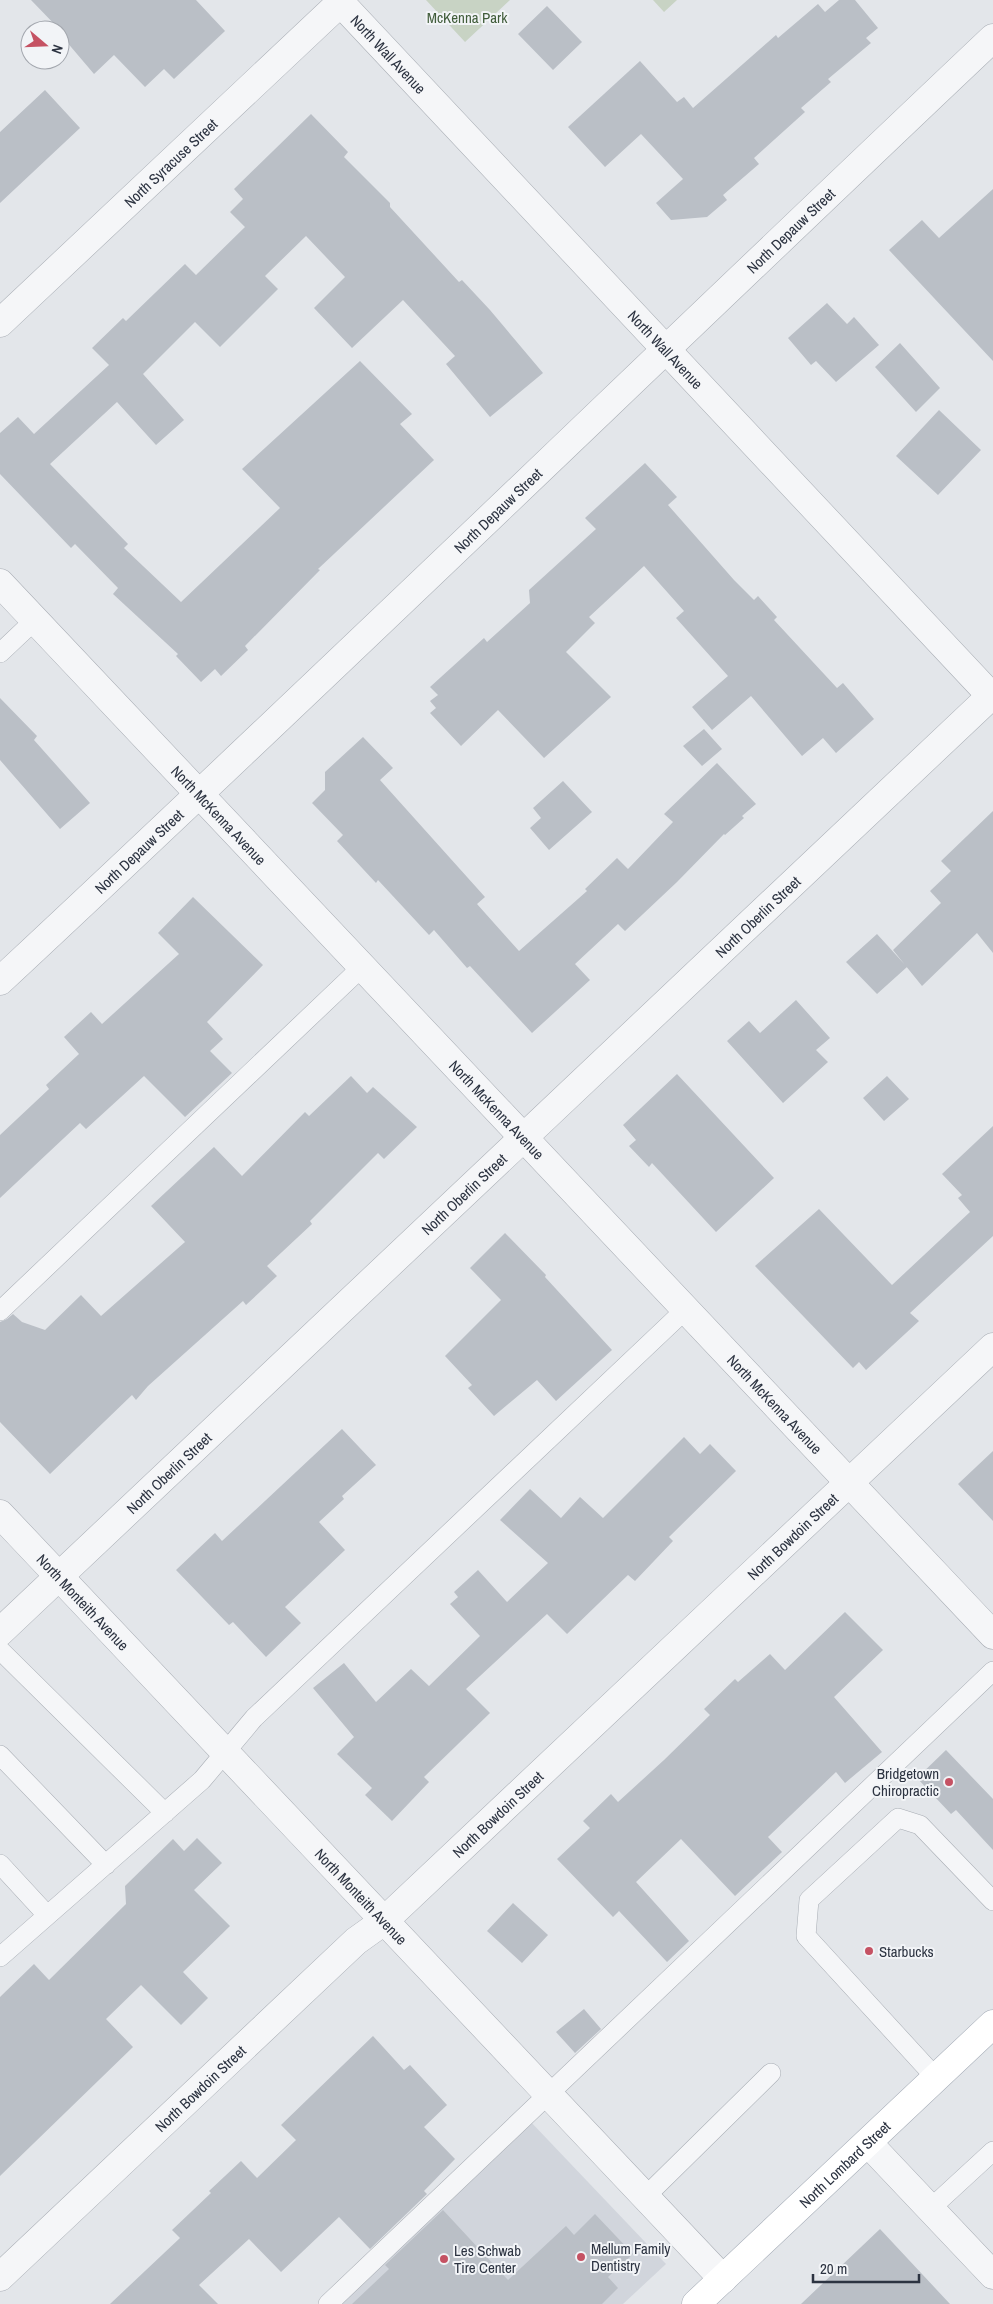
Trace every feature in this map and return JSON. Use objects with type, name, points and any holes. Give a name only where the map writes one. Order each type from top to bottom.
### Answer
[{"type":"main road","name":"North Lombard Street","points":[[696,2304],[993,2024]]},
{"type":"street","name":"North Syracuse Street","points":[[0,323],[339,2]]},
{"type":"street","name":"North Wall Avenue","points":[[339,2],[992,696]]},
{"type":"street","name":"North Depauw Street","points":[[0,981],[200,795],[664,349],[993,38]]},
{"type":"street","name":"North McKenna Avenue","points":[[0,583],[993,1635]]},
{"type":"street","name":"North Oberlin Street","points":[[0,1632],[992,696]]},
{"type":"street","name":"North Bowdoin Street","points":[[0,2277],[356,1941],[384,1920],[993,1347]]},
{"type":"street","name":"North Monteith Avenue","points":[[0,1514],[723,2279]]},
{"type":"street","points":[[868,2142],[993,2275]]},
{"type":"lane","points":[[0,653],[35,620]]},
{"type":"lane","points":[[0,1311],[362,967]]},
{"type":"lane","points":[[0,1957],[202,1780],[262,1711],[686,1309]]},
{"type":"lane","points":[[0,1650],[165,1813]]},
{"type":"lane","points":[[328,2304],[993,1671]]},
{"type":"lane","points":[[0,1755],[106,1865]]},
{"type":"lane","points":[[936,2078],[806,1936],[809,1900],[898,1818],[920,1825],[993,1901]]},
{"type":"lane","points":[[0,1864],[47,1915]]},
{"type":"lane","points":[[645,2197],[771,2073]]},
{"type":"lane","points":[[930,2209],[993,2151]]},
{"type":"shaded area","points":[[529,2120],[666,2264],[623,2304],[334,2304]]},
{"type":"green space","name":"McKenna Park","points":[[426,0],[510,0],[465,42]]},
{"type":"green space","points":[[653,0],[677,0],[664,12]]},
{"type":"building","points":[[31,0],[196,0],[225,31],[174,79],[164,69],[145,87],[114,55],[94,74],[70,46],[70,20],[50,20]]},
{"type":"building","points":[[839,0],[855,0],[878,28],[866,38],[871,43],[828,79],[831,82],[801,108],[805,112],[754,158],[759,164],[723,195],[727,200],[707,217],[671,220],[656,203],[683,179],[641,134],[605,167],[568,127],[640,61],[677,102],[684,97],[693,108],[776,35],[778,38],[818,4],[825,12]]},
{"type":"building","points":[[547,6],[582,42],[553,70],[518,34]]},
{"type":"building","points":[[45,90],[80,128],[0,203],[0,132]]},
{"type":"building","points":[[311,114],[348,152],[344,157],[390,203],[390,207],[459,282],[462,280],[490,310],[543,373],[490,417],[446,364],[455,356],[403,300],[352,348],[314,308],[345,277],[306,236],[265,276],[278,289],[220,347],[195,322],[143,374],[184,420],[156,445],[117,402],[50,464],[128,544],[124,548],[181,602],[280,508],[242,469],[360,361],[412,414],[400,424],[434,460],[318,569],[320,570],[245,646],[248,650],[221,676],[215,669],[201,682],[176,656],[178,654],[113,594],[118,588],[75,544],[71,548],[0,474],[0,433],[18,417],[34,434],[109,365],[92,348],[123,318],[126,321],[185,264],[196,275],[245,227],[230,212],[243,199],[234,189]]},
{"type":"building","points":[[993,189],[993,361],[889,250],[922,220],[939,238]]},
{"type":"building","points":[[827,303],[847,324],[854,317],[879,345],[836,382],[816,361],[811,365],[788,338]]},
{"type":"building","points":[[900,343],[940,388],[916,412],[875,367]]},
{"type":"building","points":[[939,410],[981,450],[938,495],[896,456]]},
{"type":"building","points":[[645,463],[677,497],[668,505],[734,580],[754,600],[758,596],[777,617],[774,620],[837,688],[843,683],[874,719],[836,753],[823,738],[802,756],[751,696],[712,730],[692,707],[728,676],[676,618],[684,611],[644,566],[589,617],[595,623],[566,652],[611,697],[544,758],[498,710],[461,746],[430,713],[436,708],[430,701],[438,695],[430,687],[484,638],[487,642],[530,603],[529,590],[596,529],[585,518]]},
{"type":"building","points":[[0,698],[37,736],[34,740],[90,803],[60,829],[0,760]]},
{"type":"building","points":[[704,729],[722,749],[702,766],[683,746]]},
{"type":"building","points":[[363,737],[393,768],[380,780],[485,897],[477,904],[519,951],[587,891],[585,889],[617,858],[628,869],[673,822],[664,814],[717,763],[756,804],[742,816],[744,818],[724,834],[625,931],[618,924],[575,964],[590,980],[532,1033],[470,966],[467,968],[434,930],[429,935],[378,880],[376,883],[337,841],[343,835],[312,803],[325,790],[325,772]]},
{"type":"building","points":[[563,781],[592,812],[549,850],[530,828],[541,818],[533,808]]},
{"type":"building","points":[[993,811],[993,953],[977,933],[922,986],[893,950],[941,903],[930,891],[951,871],[941,861]]},
{"type":"building","points":[[193,897],[263,965],[207,1022],[223,1039],[210,1051],[232,1073],[185,1117],[144,1076],[86,1129],[80,1123],[0,1198],[0,1135],[49,1089],[46,1085],[79,1054],[64,1037],[91,1012],[102,1024],[179,954],[158,933]]},
{"type":"building","points":[[877,934],[907,967],[877,994],[846,962]]},
{"type":"building","points":[[796,1000],[830,1038],[816,1050],[828,1062],[783,1103],[727,1041],[749,1021],[760,1033]]},
{"type":"building","points":[[677,1074],[774,1178],[716,1232],[652,1163],[649,1167],[629,1146],[636,1140],[623,1125]]},
{"type":"building","points":[[351,1076],[367,1093],[373,1087],[417,1127],[384,1159],[378,1153],[310,1221],[312,1224],[267,1266],[277,1276],[246,1305],[243,1301],[148,1386],[136,1400],[132,1395],[50,1474],[0,1422],[0,1322],[13,1314],[22,1322],[45,1330],[81,1295],[101,1316],[185,1242],[151,1206],[214,1147],[242,1176],[305,1112],[309,1116]]},
{"type":"building","points":[[887,1076],[909,1099],[884,1121],[863,1098]]},
{"type":"building","points":[[993,1126],[993,1236],[910,1313],[919,1321],[866,1370],[859,1362],[853,1368],[755,1266],[819,1209],[892,1285],[970,1212],[958,1198],[962,1195],[942,1174]]},
{"type":"building","points":[[505,1233],[546,1275],[545,1277],[612,1350],[556,1401],[537,1380],[494,1416],[468,1388],[472,1385],[445,1356],[501,1300],[470,1268]]},
{"type":"building","points":[[342,1429],[376,1465],[342,1496],[344,1499],[319,1522],[345,1550],[285,1607],[301,1623],[266,1657],[233,1622],[229,1625],[176,1570],[215,1533],[222,1541]]},
{"type":"building","points":[[684,1437],[700,1454],[710,1444],[736,1471],[669,1537],[673,1541],[635,1581],[628,1575],[567,1634],[547,1614],[466,1689],[490,1713],[424,1777],[429,1782],[392,1821],[365,1795],[372,1788],[337,1754],[354,1737],[313,1688],[344,1663],[376,1702],[411,1669],[429,1686],[480,1636],[450,1604],[458,1597],[454,1592],[478,1570],[507,1602],[548,1563],[500,1520],[530,1489],[561,1518],[580,1497],[603,1518]]},
{"type":"building","points":[[993,1451],[993,1521],[958,1484]]},
{"type":"building","points":[[845,1612],[883,1650],[834,1697],[882,1752],[845,1783],[836,1772],[768,1837],[782,1852],[735,1896],[681,1839],[636,1882],[689,1941],[667,1962],[619,1911],[613,1917],[557,1859],[590,1828],[583,1821],[611,1794],[618,1802],[664,1760],[710,1715],[704,1709],[735,1679],[738,1682],[770,1654],[785,1670]]},
{"type":"building","name":"Bridgetown Chiropractic","points":[[946,1750],[993,1799],[993,1850],[956,1810],[951,1814],[917,1778]]},
{"type":"building","points":[[197,1838],[222,1863],[194,1890],[230,1926],[183,1972],[208,1998],[181,2025],[141,1985],[106,2019],[133,2047],[0,2176],[0,1997],[34,1964],[49,1980],[126,1904],[125,1886],[173,1839],[184,1851]]},
{"type":"building","points":[[513,1903],[548,1935],[522,1963],[487,1931]]},
{"type":"building","points":[[584,2009],[601,2029],[575,2053],[556,2032]]},
{"type":"building","points":[[373,2036],[404,2070],[410,2065],[447,2105],[424,2127],[455,2159],[424,2191],[427,2194],[370,2249],[339,2217],[281,2272],[249,2239],[199,2285],[218,2304],[110,2304],[180,2238],[172,2230],[241,2161],[257,2178],[296,2140],[281,2125]]},
{"type":"building","points":[[443,2210],[508,2280],[566,2226],[574,2235],[595,2214],[633,2254],[608,2277],[618,2288],[602,2304],[352,2304],[389,2269],[385,2265]]},
{"type":"building","points":[[880,2229],[950,2304],[801,2304]]},
{"type":"place","name":"Bridgetown Chiropractic","points":[[949,1782]]},
{"type":"place","name":"Starbucks","points":[[869,1951]]},
{"type":"place","name":"Mellum Family Dentistry","points":[[581,2257]]},
{"type":"place","name":"Les Schwab Tire Center","points":[[444,2259]]}]
